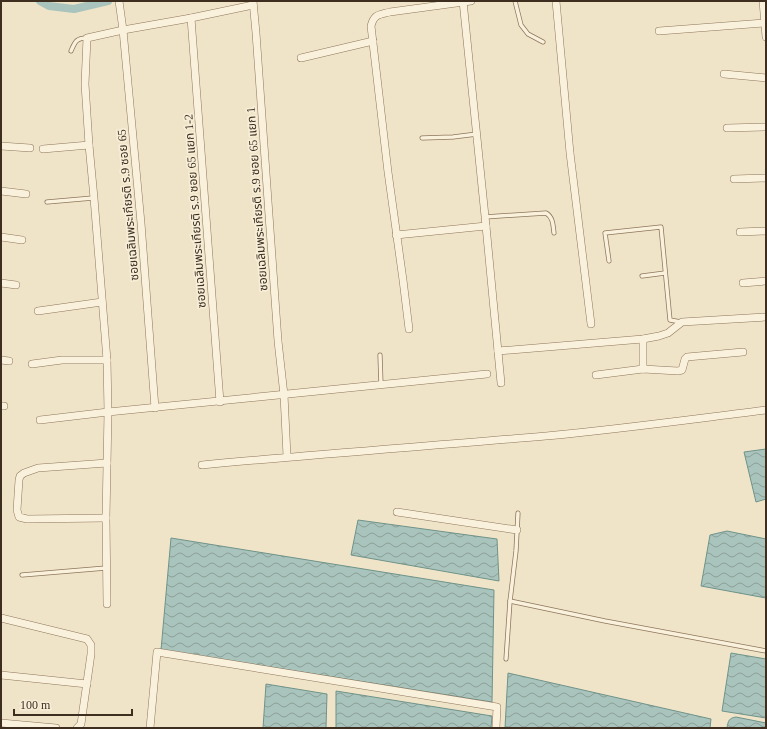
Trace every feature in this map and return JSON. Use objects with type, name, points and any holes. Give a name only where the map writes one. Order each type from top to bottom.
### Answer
[{"type":"street","points":[[409,329],[387,165],[371,26],[373,19],[378,15],[390,12],[471,1]]},
{"type":"street","points":[[556,1],[570,153],[591,324]]},
{"type":"street","points":[[763,1],[766,37]]},
{"type":"street","points":[[463,2],[501,383]]},
{"type":"street","name":"ซอยเฉลิมพระเกียรติ ร.9 ซอย 65","points":[[119,3],[123,30],[141,223],[155,408]]},
{"type":"street","points":[[107,604],[106,518],[108,412],[102,302],[85,84],[87,38],[192,18],[253,3]]},
{"type":"street","name":"ซอยเฉลิมพระเกียรติ ร.9 ซอย 65 แยก 1","points":[[253,3],[278,340],[284,395],[287,456]]},
{"type":"street","name":"ซอยเฉลิมพระเกียรติ ร.9 ซอย 65 แยก 1-2","points":[[192,18],[220,402]]},
{"type":"street","points":[[659,31],[764,23]]},
{"type":"street","points":[[301,58],[373,41]]},
{"type":"street","points":[[724,74],[766,78]]},
{"type":"street","points":[[727,128],[766,127]]},
{"type":"street","points":[[1,146],[30,148]]},
{"type":"street","points":[[43,149],[89,146]]},
{"type":"street","points":[[734,179],[766,178]]},
{"type":"street","points":[[1,191],[26,194]]},
{"type":"street","points":[[396,235],[486,226]]},
{"type":"street","points":[[740,232],[766,231]]},
{"type":"street","points":[[1,237],[22,240]]},
{"type":"street","points":[[743,283],[766,281]]},
{"type":"street","points":[[1,284],[16,285]]},
{"type":"street","points":[[38,311],[102,302]]},
{"type":"street","points":[[498,351],[643,339],[668,333],[682,322],[766,317]]},
{"type":"street","points":[[643,339],[643,369]]},
{"type":"street","points":[[596,375],[643,369],[678,371],[682,370],[687,357],[743,352]]},
{"type":"street","points":[[32,364],[62,360],[106,360]]},
{"type":"street","points":[[40,420],[486,374]]},
{"type":"street","points":[[202,465],[287,456],[547,436],[766,410]]},
{"type":"street","points":[[106,518],[27,519],[20,517],[17,510],[19,480],[20,476],[24,473],[38,468],[108,463]]},
{"type":"street","points":[[397,512],[517,530]]},
{"type":"street","points":[[1,618],[87,640],[91,645],[81,724],[77,728]]},
{"type":"street","points":[[150,728],[157,652],[497,707],[496,728]]},
{"type":"street","points":[[1,675],[87,684]]},
{"type":"street","points":[[1,723],[56,728]]},
{"type":"lane","points":[[515,1],[521,25],[528,34],[543,42]]},
{"type":"lane","points":[[71,50],[78,40],[81,38],[87,38]]},
{"type":"lane","points":[[422,138],[453,137],[477,134]]},
{"type":"lane","points":[[47,202],[94,198]]},
{"type":"lane","points":[[485,217],[546,213],[550,215],[553,220],[554,233]]},
{"type":"lane","points":[[609,261],[605,233],[661,227],[670,320],[682,322]]},
{"type":"lane","points":[[642,276],[665,273]]},
{"type":"lane","points":[[380,355],[381,385]]},
{"type":"lane","points":[[506,659],[518,513]]},
{"type":"lane","points":[[22,575],[107,568]]},
{"type":"lane","points":[[510,602],[766,651]]},
{"type":"water","points":[[766,449],[766,499],[756,502],[744,452]]},
{"type":"water","points":[[358,520],[497,539],[499,581],[351,555]]},
{"type":"water","points":[[727,531],[766,539],[766,598],[701,586],[710,535]]},
{"type":"water","points":[[171,538],[494,590],[492,702],[161,650]]},
{"type":"water","points":[[731,653],[766,659],[766,718],[722,711]]},
{"type":"water","points":[[508,673],[711,719],[710,728],[505,728]]},
{"type":"water","points":[[266,684],[327,694],[326,728],[263,728]]},
{"type":"water","points":[[336,691],[492,716],[491,728],[336,728]]},
{"type":"water","points":[[736,717],[766,723],[766,728],[727,728],[729,720]]},
{"type":"waterway","points":[[40,1],[49,6],[74,9],[108,1]]}]
